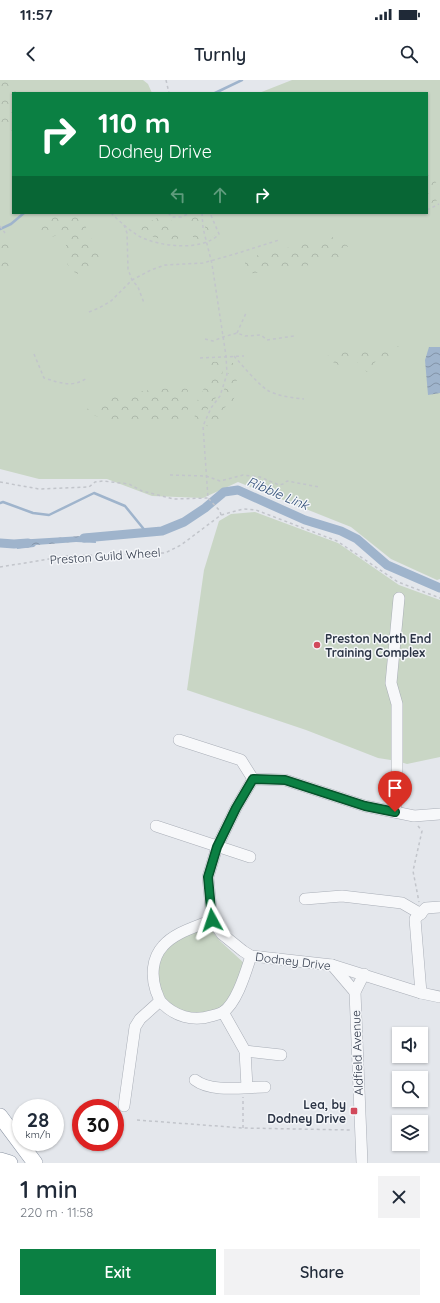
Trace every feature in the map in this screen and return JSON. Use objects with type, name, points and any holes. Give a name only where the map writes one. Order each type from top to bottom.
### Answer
[{"type":"highway","points":[[0,1116],[35,1163]]},
{"type":"highway","points":[[0,1160],[10,1163]]},
{"type":"street","points":[[395,812],[398,797],[397,704],[391,683],[399,598]]},
{"type":"street","points":[[179,740],[241,760],[253,779]]},
{"type":"street","points":[[253,779],[285,780],[365,806],[410,815],[440,814]]},
{"type":"street","points":[[252,956],[234,999],[223,1012],[204,1018],[186,1017],[173,1012],[160,1001],[154,985],[153,976],[153,967],[158,954],[164,945],[175,936],[212,920],[208,877],[217,847],[236,808],[253,779]]},
{"type":"street","points":[[156,826],[250,857]]},
{"type":"street","points":[[305,899],[342,896],[402,903],[421,914]]},
{"type":"street","points":[[421,993],[415,919],[426,908],[440,907]]},
{"type":"street","name":"Dodney Drive","points":[[212,920],[230,942],[252,956],[332,964],[421,993],[440,997]]},
{"type":"street","points":[[332,964],[355,992]]},
{"type":"street","name":"Aldfield Avenue","points":[[362,1163],[355,992],[364,974]]},
{"type":"street","points":[[124,1106],[135,1027],[140,1019],[160,1001]]},
{"type":"street","points":[[223,1012],[245,1052],[245,1087]]},
{"type":"street","points":[[245,1052],[264,1052],[281,1055]]},
{"type":"street","points":[[195,1080],[210,1087],[265,1088]]},
{"type":"path","points":[[166,80],[169,92]]},
{"type":"path","points":[[428,209],[438,204]]},
{"type":"path","points":[[112,214],[138,236],[158,244],[177,246],[193,245],[214,240],[219,234],[210,214]]},
{"type":"path","points":[[169,214],[172,217],[181,217],[188,214]]},
{"type":"path","points":[[202,214],[203,228],[211,260],[226,356],[227,374],[220,396],[211,408],[203,426],[208,498],[220,511],[221,515]]},
{"type":"path","points":[[124,225],[127,233],[128,269],[144,303]]},
{"type":"path","points":[[0,226],[5,234]]},
{"type":"path","points":[[89,312],[111,301],[132,280],[151,270],[165,265],[203,263],[279,240]]},
{"type":"path","points":[[237,333],[246,313]]},
{"type":"path","points":[[205,340],[214,341],[237,333],[245,336],[262,335],[267,340],[294,336]]},
{"type":"path","points":[[34,354],[44,378],[69,384],[79,383],[87,378]]},
{"type":"path","points":[[234,356],[267,390],[274,393],[304,399]]},
{"type":"path","points":[[200,358],[244,356]]},
{"type":"path","points":[[170,475],[206,476],[220,481],[244,475],[260,477],[279,485],[287,481],[319,487]]},
{"type":"path","points":[[0,482],[39,489],[89,486],[94,482],[103,481],[129,484],[142,491],[174,499],[208,498]]},
{"type":"path","name":"Preston Guild Wheel","points":[[0,567],[68,556],[165,553],[180,545],[221,515],[243,509],[256,510],[337,541],[398,582],[440,598]]},
{"type":"path","points":[[410,815],[422,831],[413,871],[421,914]]},
{"type":"path","points":[[243,1128],[245,1087]]},
{"type":"path","points":[[137,1120],[243,1128],[360,1130]]},
{"type":"green space","points":[[0,80],[143,80],[148,84],[152,92],[12,92],[12,214],[428,214],[428,92],[262,92],[292,80],[440,80],[440,579],[437,580],[391,559],[351,527],[238,482],[203,498],[152,496],[107,479],[39,479],[0,469]]},
{"type":"green space","points":[[0,80],[18,80],[23,92],[12,92],[12,134],[5,131],[0,120]]},
{"type":"green space","points":[[428,175],[436,182],[439,191],[439,199],[428,205]]},
{"type":"green space","points":[[55,214],[83,214],[87,232],[101,253],[101,259],[94,270],[89,273],[78,274],[72,271],[67,263],[66,244],[58,235],[46,237],[43,235],[40,231],[40,222]]},
{"type":"green space","points":[[195,214],[199,214],[202,239],[194,239],[186,221]]},
{"type":"green space","points":[[205,214],[207,214],[215,235],[208,238],[205,227]]},
{"type":"green space","points":[[164,215],[172,221],[179,222],[182,233],[177,240],[156,238],[139,230],[142,225]]},
{"type":"green space","points":[[0,237],[8,243],[12,262],[5,276],[0,263]]},
{"type":"green space","points":[[332,237],[348,246],[339,258],[297,268],[245,274],[245,262],[258,255]]},
{"type":"green space","points":[[402,346],[402,351],[376,361],[367,372],[354,359],[340,366],[324,357],[337,353]]},
{"type":"green space","points":[[209,361],[223,363],[222,380],[218,395],[208,408],[200,425],[195,420],[194,406],[202,393],[211,370]]},
{"type":"green space","points":[[228,363],[234,363],[237,374],[236,392],[233,401],[223,409],[221,420],[215,431],[206,425],[225,388]]},
{"type":"green space","points":[[180,387],[187,389],[188,391],[188,410],[182,418],[166,421],[133,423],[110,420],[90,414],[87,410],[93,404],[115,396]]},
{"type":"green space","name":"Preston North End Training Complex","points":[[255,512],[338,543],[399,585],[440,600],[440,757],[407,764],[378,758],[306,730],[187,690],[204,570],[219,521],[231,514]]},
{"type":"green space","points":[[207,928],[212,931],[220,941],[245,964],[231,999],[218,1011],[194,1015],[177,1010],[168,1002],[159,989],[157,974],[162,955],[171,942],[184,934]]},
{"type":"water","points":[[429,347],[440,347],[440,393],[428,395],[425,360]]},
{"type":"water","points":[[95,533],[96,543],[76,542],[36,545],[34,547],[17,549],[16,540],[82,536],[85,534]]},
{"type":"waterway","points":[[217,92],[242,80]]},
{"type":"waterway","points":[[0,229],[11,224],[23,214]]},
{"type":"waterway","name":"Ribble Link","points":[[84,538],[162,531],[184,522],[205,508],[224,492],[238,490],[305,520],[341,531],[357,539],[387,565],[440,588]]},
{"type":"waterway","points":[[0,503],[3,502],[33,513],[49,515],[94,493],[125,506],[147,533]]},
{"type":"waterway","name":"Ribble Link","points":[[0,543],[28,543]]},
{"type":"place","name":"Preston North End Training Complex","points":[[317,645]]},
{"type":"place","name":"Lea, by Dodney Drive","points":[[354,1111]]},
{"type":"route","points":[[212,920],[208,877],[217,847],[236,808],[253,779],[285,780],[365,806],[395,812]]}]
